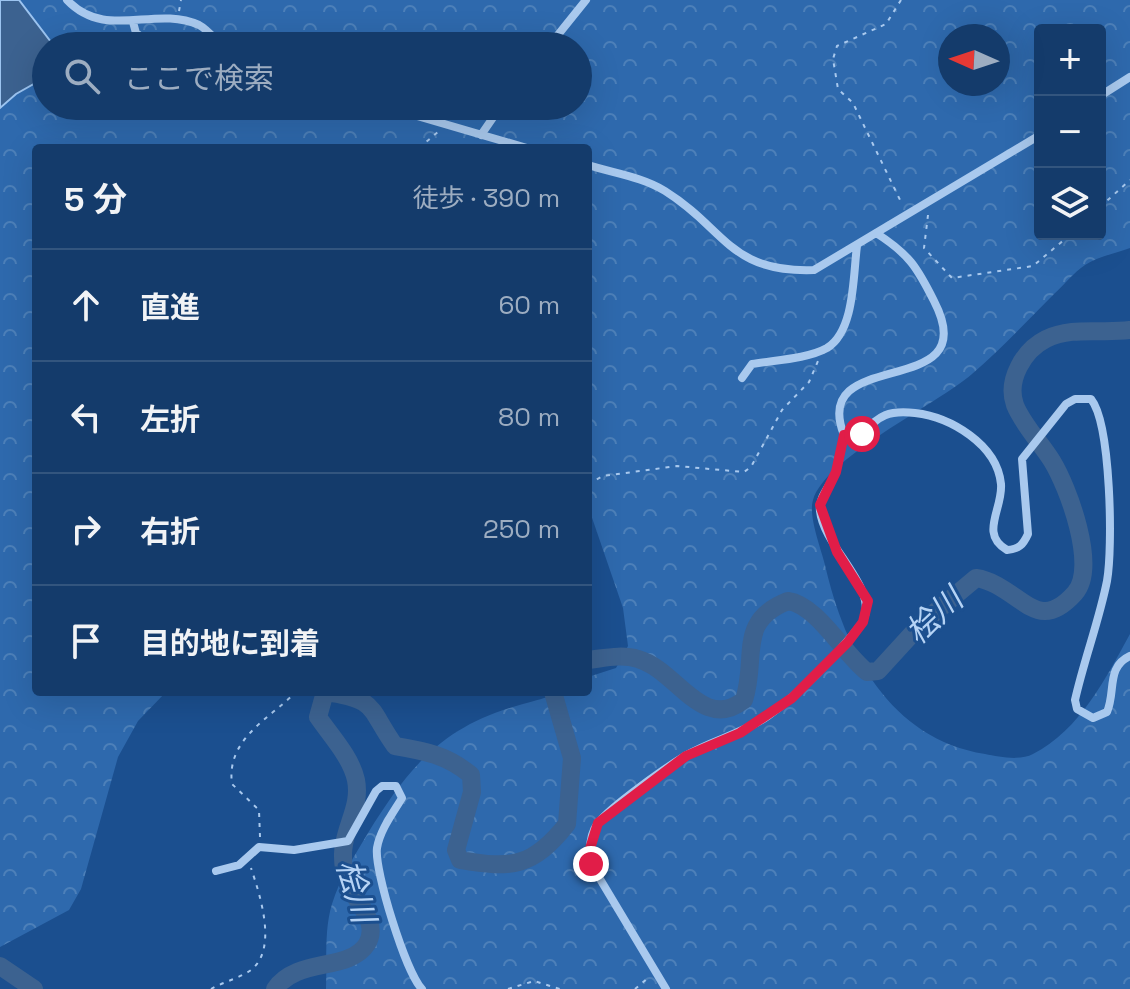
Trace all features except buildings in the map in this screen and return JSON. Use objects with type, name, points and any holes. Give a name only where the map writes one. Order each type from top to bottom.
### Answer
[{"type":"street","points":[[67,0],[85,16],[102,21],[189,22],[207,32]]},
{"type":"street","points":[[560,32],[586,0]]},
{"type":"street","points":[[133,22],[136,32]]},
{"type":"street","points":[[1106,92],[1130,77]]},
{"type":"street","points":[[429,120],[513,144]]},
{"type":"street","points":[[481,135],[491,120]]},
{"type":"street","points":[[592,166],[662,189],[685,205],[727,247],[772,267],[814,270],[1034,138]]},
{"type":"street","points":[[666,989],[591,864],[589,852],[598,823],[686,756],[765,718],[792,698],[848,642],[863,622],[868,601],[837,552],[820,505],[836,472],[844,435],[838,420],[845,397],[863,381],[930,361],[940,351],[945,336],[944,319],[913,260],[876,233]]},
{"type":"street","points":[[742,378],[752,364],[824,350],[839,337],[845,325],[857,246]]},
{"type":"street","points":[[844,435],[862,434],[877,418],[888,412],[931,415],[968,433],[997,470],[1001,483],[992,531],[999,546],[1007,550],[1024,544],[1028,534],[1022,459],[1066,404],[1075,399],[1091,399],[1097,407],[1108,488],[1109,564],[1075,700],[1083,715],[1093,718],[1107,712],[1113,672],[1119,662],[1130,656]]},
{"type":"street","points":[[216,871],[239,865],[259,847],[294,850],[348,841],[376,791],[382,786],[396,786],[402,798],[382,832],[376,855],[405,964],[422,989]]},
{"type":"path","points":[[901,0],[886,24],[837,46],[833,59],[838,89],[853,103],[906,213]]},
{"type":"path","points":[[424,144],[446,125]]},
{"type":"path","points":[[1106,202],[1130,180]]},
{"type":"path","points":[[930,198],[924,248],[948,278],[1033,266],[1064,240]]},
{"type":"path","points":[[592,482],[603,476],[677,466],[744,472],[751,467],[788,402],[800,394],[809,382],[824,350]]},
{"type":"path","points":[[259,847],[259,810],[232,784],[233,760],[243,741],[292,696]]},
{"type":"path","points":[[211,989],[249,971],[259,961],[264,946],[256,882],[248,858]]},
{"type":"path","points":[[635,989],[656,971]]},
{"type":"path","points":[[508,989],[534,981],[560,989]]},
{"type":"green space","points":[[0,0],[1130,0],[1130,248],[1081,268],[972,374],[884,432],[838,467],[822,484],[813,500],[812,515],[834,597],[859,659],[898,711],[923,730],[952,745],[1016,758],[1033,754],[1050,744],[1090,702],[1130,634],[1130,989],[326,989],[328,924],[335,894],[383,809],[415,768],[450,736],[495,713],[551,696],[592,696],[592,676],[616,668],[628,646],[623,608],[592,518],[592,144],[32,144],[32,696],[162,696],[138,721],[118,757],[81,889],[69,910],[0,947]]},
{"type":"shaded area","points":[[0,0],[19,0],[43,32],[32,32],[32,85],[0,108]]},
{"type":"waterway","name":"桧川","points":[[592,660],[638,659],[652,665],[702,704],[715,709],[729,708],[744,700],[752,642],[761,619],[788,601],[809,611],[867,672],[878,671],[921,624],[976,578],[996,585],[1038,610],[1049,611],[1062,605],[1075,593],[1081,581],[1083,565],[1078,527],[1059,473],[1015,405],[1015,376],[1024,358],[1046,339],[1077,331],[1130,330]]},
{"type":"waterway","name":"桧川","points":[[275,989],[296,972],[359,953],[370,936],[369,920],[351,890],[344,867],[343,853],[355,805],[356,780],[345,755],[318,717],[324,696]]},
{"type":"waterway","name":"桧川","points":[[346,696],[370,707],[395,746],[435,755],[471,775],[472,792],[456,850],[460,860],[494,864],[520,862],[532,857],[567,824],[572,758],[554,696]]},
{"type":"waterway","name":"桧川","points":[[0,966],[34,989]]},
{"type":"route","points":[[591,864],[589,852],[592,835],[598,823],[611,811],[686,756],[740,733],[792,698],[848,642],[863,622],[868,612],[868,601],[837,552],[820,514],[824,493],[836,472],[844,435],[862,434]]}]
